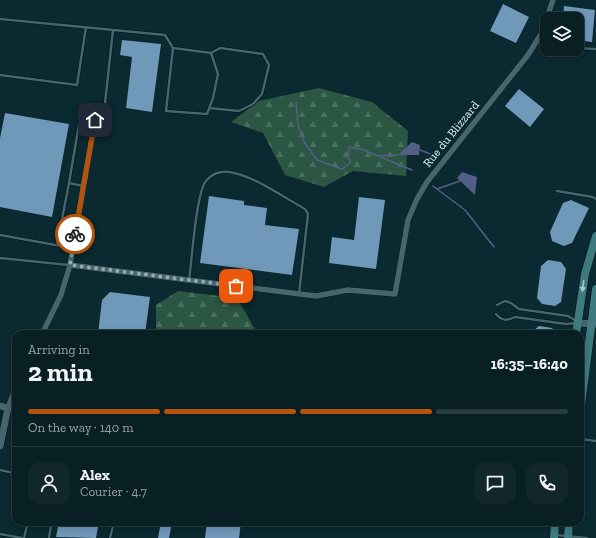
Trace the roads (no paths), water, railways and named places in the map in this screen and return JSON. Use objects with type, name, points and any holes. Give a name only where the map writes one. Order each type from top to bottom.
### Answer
[{"type":"main road","points":[[577,330],[585,274],[596,236]]},
{"type":"main road","points":[[584,388],[594,324],[596,289]]},
{"type":"main road","points":[[554,536],[555,526]]},
{"type":"main road","points":[[568,537],[569,526]]},
{"type":"street","name":"Rue du Blizzard","points":[[549,12],[552,0]]},
{"type":"street","name":"Rue du Blizzard","points":[[299,294],[316,296],[348,290],[395,294],[408,220],[417,199],[427,182],[540,41]]},
{"type":"street","points":[[44,330],[61,295],[70,265],[95,120]]},
{"type":"street","points":[[70,265],[299,294]]},
{"type":"street","points":[[578,323],[594,324]]},
{"type":"street","points":[[0,446],[8,406],[12,396]]},
{"type":"street","points":[[0,406],[8,406]]},
{"type":"lane","points":[[0,19],[165,35],[173,48],[166,111],[207,114],[218,74],[211,53]]},
{"type":"lane","points":[[0,76],[77,85],[86,27]]},
{"type":"lane","points":[[105,103],[113,30]]},
{"type":"lane","points":[[173,48],[211,53],[220,48],[263,54],[269,65],[262,94],[253,104],[239,111],[209,108]]},
{"type":"lane","points":[[584,48],[596,49]]},
{"type":"lane","points":[[57,245],[80,118],[95,120]]},
{"type":"lane","points":[[189,280],[202,188],[211,175],[221,172],[234,173],[251,179],[300,206],[308,214],[299,294]]},
{"type":"lane","points":[[69,183],[83,186]]},
{"type":"lane","points":[[557,191],[593,197],[596,199]]},
{"type":"lane","points":[[0,235],[72,248]]},
{"type":"lane","points":[[0,258],[70,265]]},
{"type":"lane","points":[[497,305],[505,302],[512,302],[519,309],[568,316],[578,323]]},
{"type":"lane","points":[[496,314],[501,319],[508,320],[515,317],[566,324],[578,323]]},
{"type":"lane","points":[[8,406],[12,406]]},
{"type":"lane","points":[[584,440],[596,441]]},
{"type":"lane","points":[[0,470],[12,472]]},
{"type":"lane","points":[[0,534],[23,538],[27,526]]},
{"type":"lane","points":[[49,538],[51,526]]},
{"type":"lane","points":[[110,538],[113,526]]},
{"type":"lane","points":[[554,536],[587,538]]},
{"type":"water","points":[[412,142],[420,145],[419,155],[398,155]]},
{"type":"water","points":[[462,172],[477,177],[475,195],[457,178]]},
{"type":"waterway","points":[[296,102],[298,125],[304,142],[317,160],[342,169],[351,162],[348,157],[349,147],[361,149],[412,170]]},
{"type":"waterway","points":[[420,150],[433,155]]},
{"type":"waterway","points":[[376,156],[398,155]]},
{"type":"waterway","points":[[437,189],[460,181]]},
{"type":"waterway","points":[[433,186],[465,210],[494,247]]}]
